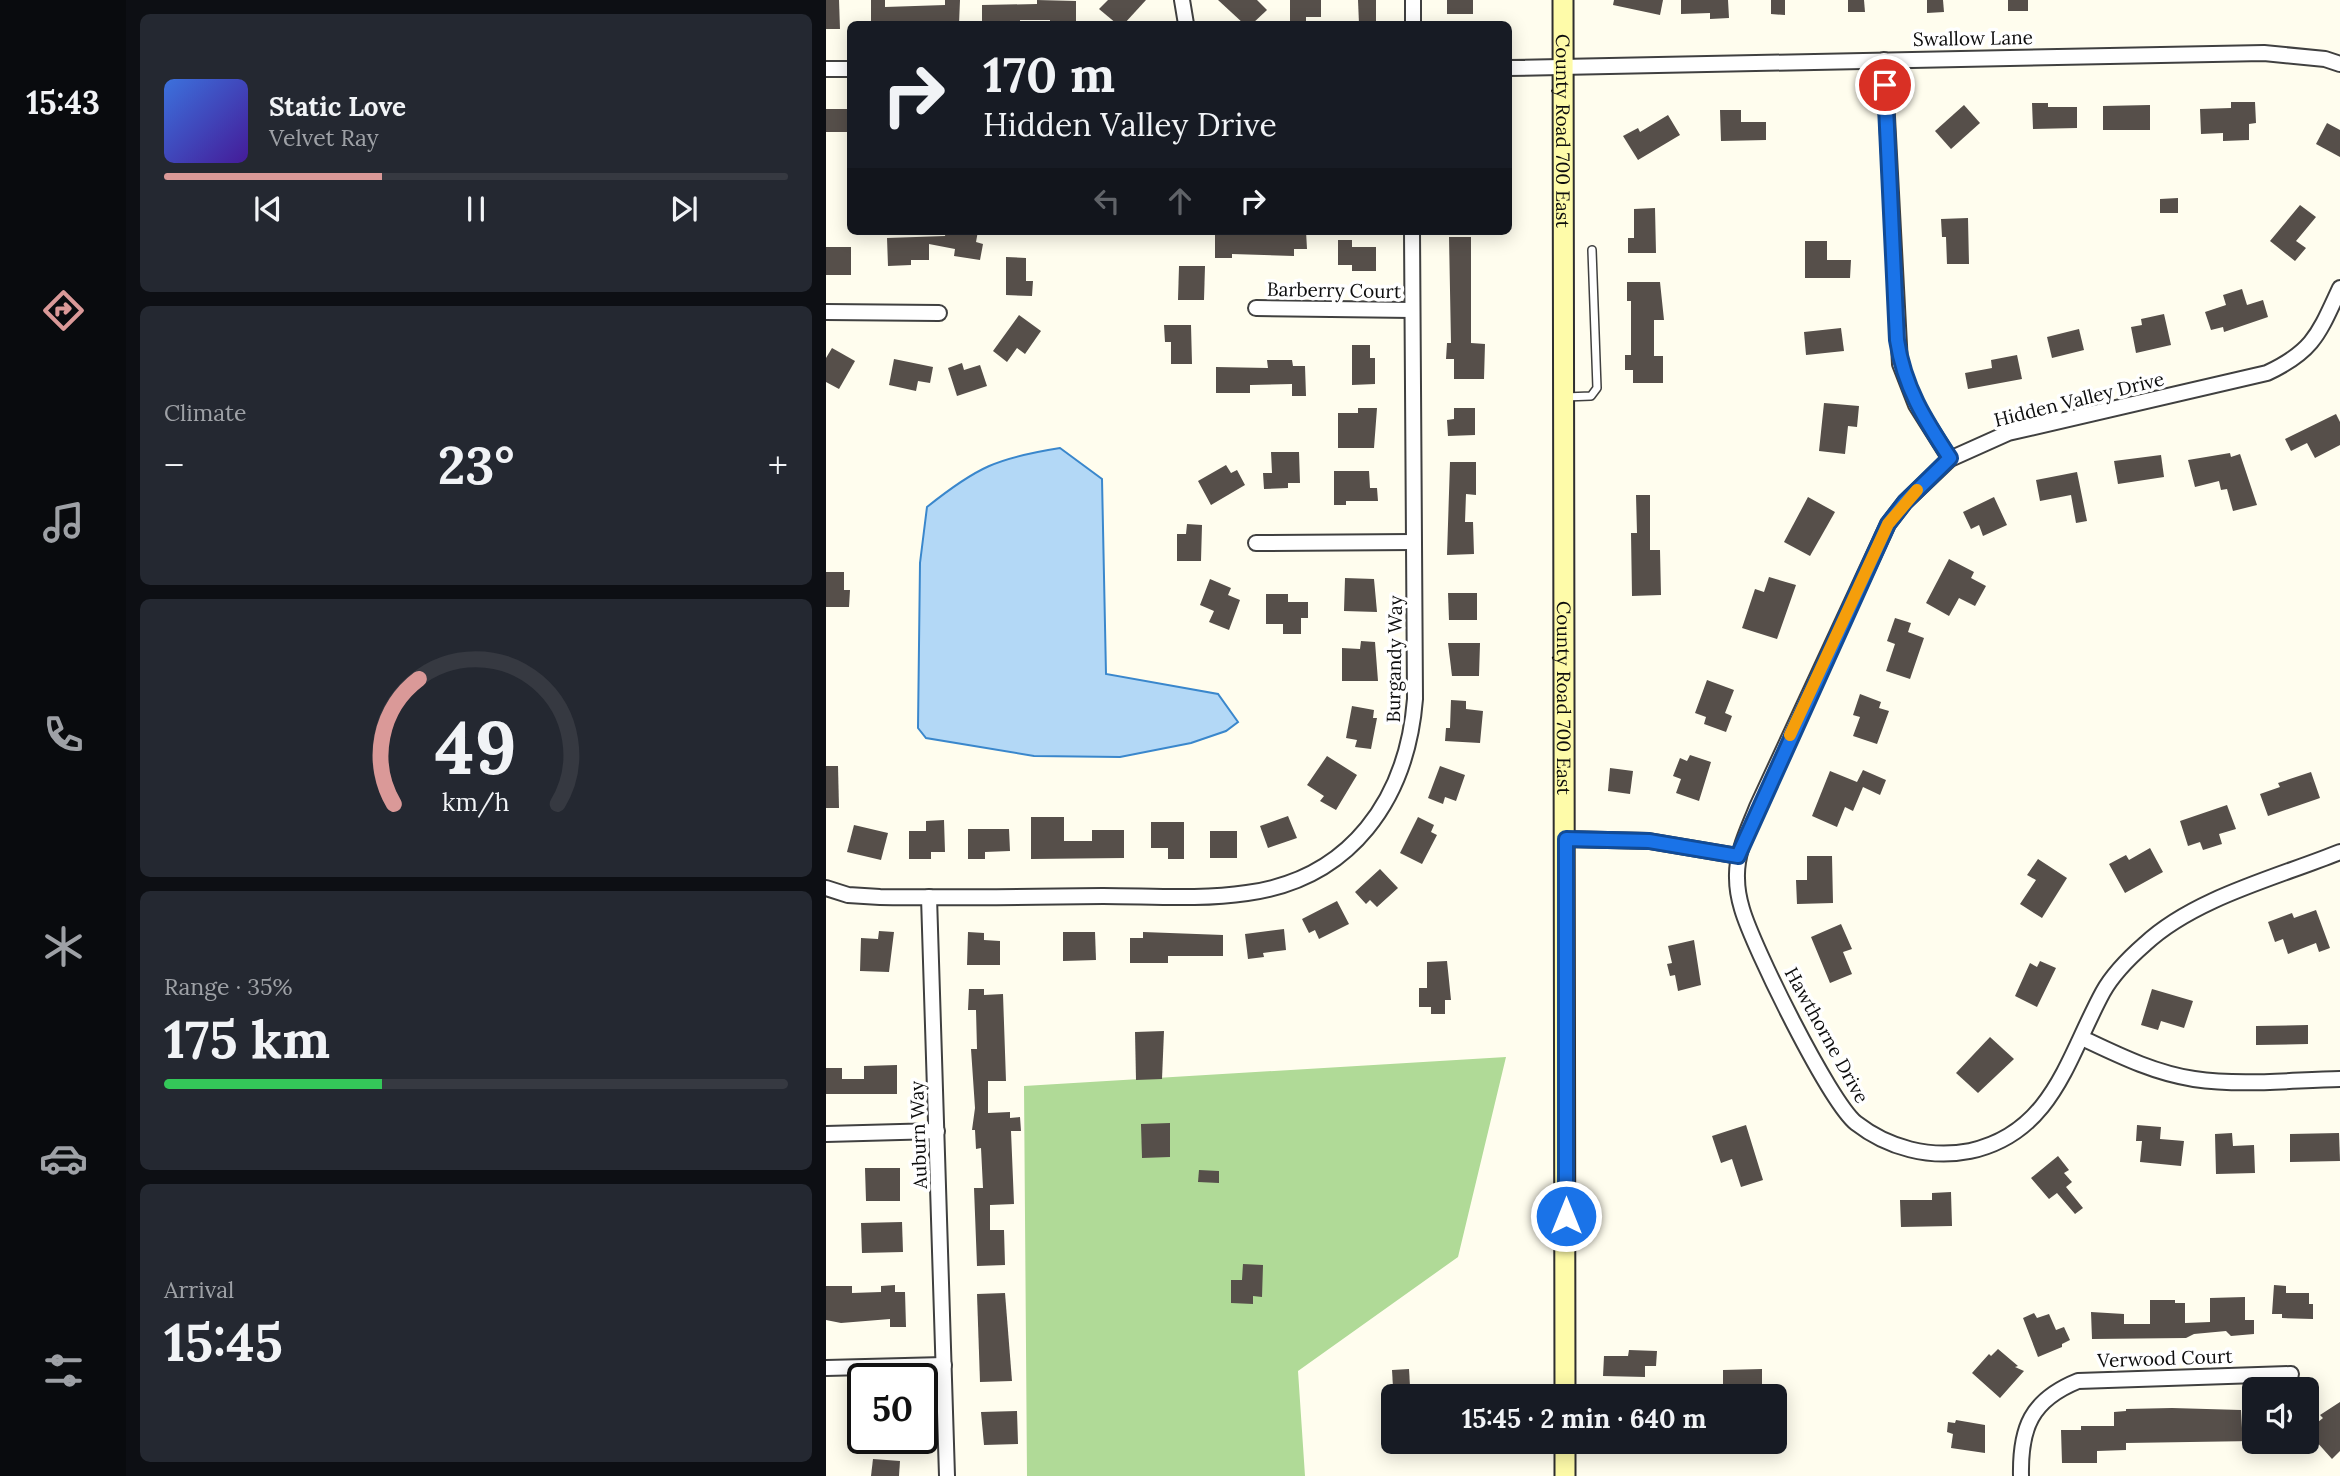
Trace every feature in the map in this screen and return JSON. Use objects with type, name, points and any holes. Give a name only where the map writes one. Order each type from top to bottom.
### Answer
[{"type":"main road","name":"County Road 700 East","points":[[1563,0],[1565,1384]]},
{"type":"main road","points":[[1565,1454],[1565,1476]]},
{"type":"street","points":[[1182,0],[1186,21]]},
{"type":"street","points":[[1413,0],[1413,21]]},
{"type":"street","name":"Swallow Lane","points":[[1512,68],[2264,52],[2325,59],[2340,64]]},
{"type":"street","points":[[1884,60],[1898,348],[1906,383],[1916,405],[1950,458]]},
{"type":"street","points":[[826,69],[847,69]]},
{"type":"street","name":"Burgandy Way","points":[[929,897],[1234,894],[1287,884],[1329,862],[1358,839],[1380,814],[1403,768],[1412,734],[1412,235]]},
{"type":"street","name":"Hidden Valley Drive","points":[[1738,856],[1888,524],[1905,502],[1950,458],[2008,433],[2267,373],[2295,360],[2317,337],[2340,288]]},
{"type":"street","name":"Barberry Court","points":[[1256,308],[1412,310]]},
{"type":"street","points":[[826,312],[939,313]]},
{"type":"street","points":[[1256,543],[1413,542]]},
{"type":"street","points":[[1566,839],[1649,841],[1738,856]]},
{"type":"street","name":"Hawthorne Drive","points":[[1738,856],[1737,881],[1742,909],[1794,1020],[1844,1112],[1886,1142],[1919,1152],[1953,1153],[2001,1140],[2029,1122],[2052,1098],[2104,991],[2117,973],[2165,927],[2204,906],[2340,852]]},
{"type":"street","points":[[826,888],[858,896],[929,897]]},
{"type":"street","name":"Auburn Way","points":[[929,897],[947,1476]]},
{"type":"street","points":[[2082,1038],[2131,1062],[2192,1079],[2224,1082],[2340,1079]]},
{"type":"street","points":[[826,1133],[937,1131]]},
{"type":"street","points":[[826,1368],[944,1365]]},
{"type":"street","name":"Verwood Court","points":[[2021,1476],[2021,1440],[2032,1415],[2054,1394],[2078,1381],[2291,1374]]},
{"type":"lane","points":[[1564,397],[1591,396],[1597,388],[1592,250]]},
{"type":"green space","points":[[1506,1057],[1458,1257],[1298,1371],[1305,1476],[1027,1476],[1024,1086]]},
{"type":"water","points":[[1060,448],[1102,479],[1106,674],[1218,694],[1238,722],[1226,731],[1191,743],[1120,757],[1034,756],[926,738],[918,728],[920,563],[927,507],[960,482],[989,466]]},
{"type":"building","points":[[826,0],[839,0],[840,29],[826,29]]},
{"type":"building","points":[[871,0],[885,0],[885,7],[945,5],[945,0],[960,0],[959,21],[871,21]]},
{"type":"building","points":[[1037,0],[1076,1],[1076,21],[982,21],[982,5],[1037,4]]},
{"type":"building","points":[[1108,0],[1146,0],[1127,21],[1113,21],[1099,9]]},
{"type":"building","points":[[1218,0],[1257,0],[1267,10],[1255,21],[1241,21]]},
{"type":"building","points":[[1290,0],[1321,0],[1321,17],[1290,21]]},
{"type":"building","points":[[1358,0],[1376,0],[1376,21],[1359,21]]},
{"type":"building","points":[[1447,0],[1473,0],[1473,14],[1447,14]]},
{"type":"building","points":[[1614,0],[1663,0],[1660,15],[1613,5]]},
{"type":"building","points":[[1681,0],[1728,0],[1729,18],[1710,19],[1710,13],[1681,14]]},
{"type":"building","points":[[1771,0],[1785,0],[1785,15],[1771,14]]},
{"type":"building","points":[[1848,0],[1864,0],[1865,12],[1848,12]]},
{"type":"building","points":[[1927,0],[1943,0],[1944,12],[1927,13]]},
{"type":"building","points":[[2008,0],[2028,0],[2028,11],[2008,11]]},
{"type":"building","points":[[2231,102],[2255,102],[2256,123],[2249,124],[2249,140],[2223,141],[2223,133],[2201,134],[2200,109],[2231,108]]},
{"type":"building","points":[[2032,103],[2048,103],[2048,107],[2077,107],[2077,128],[2033,129]]},
{"type":"building","points":[[1964,105],[1980,123],[1951,149],[1935,131]]},
{"type":"building","points":[[2150,105],[2150,130],[2103,130],[2103,106]]},
{"type":"building","points":[[826,109],[847,109],[847,132],[826,132]]},
{"type":"building","points":[[1720,110],[1741,110],[1741,122],[1766,122],[1766,140],[1721,141]]},
{"type":"building","points":[[1668,115],[1680,135],[1638,160],[1623,136],[1638,128],[1640,132]]},
{"type":"building","points":[[2327,123],[2340,130],[2340,157],[2316,144]]},
{"type":"building","points":[[2178,198],[2178,213],[2160,213],[2160,199]]},
{"type":"building","points":[[2300,205],[2316,217],[2296,241],[2306,248],[2295,261],[2270,241]]},
{"type":"building","points":[[1655,208],[1656,253],[1628,253],[1628,238],[1634,238],[1634,209]]},
{"type":"building","points":[[1968,218],[1969,264],[1947,264],[1946,237],[1942,237],[1941,219]]},
{"type":"building","points":[[977,235],[976,242],[983,244],[980,260],[954,256],[955,249],[929,244],[929,260],[911,260],[911,265],[888,266],[887,238]]},
{"type":"building","points":[[1215,235],[1306,235],[1307,249],[1294,249],[1294,256],[1232,254],[1232,258],[1215,258]]},
{"type":"building","points":[[1449,237],[1471,237],[1471,343],[1485,344],[1484,379],[1454,379],[1454,359],[1446,359],[1447,343],[1451,343]]},
{"type":"building","points":[[1338,240],[1352,240],[1352,247],[1376,247],[1376,271],[1352,271],[1352,265],[1338,265]]},
{"type":"building","points":[[1805,241],[1827,241],[1827,260],[1851,260],[1850,278],[1805,278]]},
{"type":"building","points":[[826,247],[851,247],[851,275],[826,275]]},
{"type":"building","points":[[1006,257],[1026,258],[1026,281],[1033,281],[1032,296],[1006,295]]},
{"type":"building","points":[[1179,266],[1205,266],[1204,300],[1178,300]]},
{"type":"building","points":[[1627,282],[1660,282],[1664,320],[1654,320],[1654,356],[1663,356],[1663,383],[1633,383],[1633,370],[1625,370],[1625,355],[1631,355],[1631,301],[1627,301]]},
{"type":"building","points":[[2242,289],[2247,305],[2263,300],[2268,317],[2224,332],[2223,327],[2211,330],[2205,312],[2226,305],[2223,295]]},
{"type":"building","points":[[2164,314],[2171,345],[2136,353],[2131,327],[2142,325],[2141,319]]},
{"type":"building","points":[[1019,315],[1041,331],[1025,354],[1017,348],[1007,362],[993,351]]},
{"type":"building","points":[[1164,325],[1191,325],[1192,364],[1171,364],[1171,342],[1165,342]]},
{"type":"building","points":[[1841,328],[1844,351],[1806,355],[1804,332]]},
{"type":"building","points":[[2079,329],[2084,350],[2052,358],[2047,337]]},
{"type":"building","points":[[1352,345],[1370,345],[1370,358],[1375,358],[1375,384],[1352,385]]},
{"type":"building","points":[[832,348],[855,361],[839,389],[826,382],[826,358]]},
{"type":"building","points":[[2017,355],[2022,379],[1968,389],[1965,373],[1992,368],[1991,360]]},
{"type":"building","points":[[894,359],[933,367],[930,383],[918,381],[916,391],[889,385]]},
{"type":"building","points":[[1267,360],[1292,360],[1293,366],[1305,366],[1306,396],[1292,396],[1292,384],[1250,385],[1250,393],[1216,393],[1216,367],[1268,368]]},
{"type":"building","points":[[962,363],[964,370],[980,365],[987,386],[957,396],[948,368]]},
{"type":"building","points":[[1824,403],[1859,406],[1857,427],[1848,426],[1845,454],[1819,451]]},
{"type":"building","points":[[1358,408],[1377,408],[1374,448],[1338,448],[1338,413],[1358,413]]},
{"type":"building","points":[[1454,408],[1475,408],[1475,435],[1448,436],[1447,420],[1454,419]]},
{"type":"building","points":[[2336,414],[2340,422],[2340,445],[2315,458],[2307,443],[2291,451],[2285,439]]},
{"type":"building","points":[[1271,452],[1299,452],[1300,483],[1288,483],[1288,488],[1264,489],[1263,473],[1272,473]]},
{"type":"building","points":[[2230,453],[2231,457],[2240,454],[2257,505],[2233,511],[2227,489],[2221,490],[2219,481],[2195,487],[2188,460]]},
{"type":"building","points":[[2161,455],[2164,477],[2118,484],[2114,461]]},
{"type":"building","points":[[1450,462],[1476,462],[1476,495],[1466,494],[1465,522],[1473,522],[1474,554],[1447,555]]},
{"type":"building","points":[[1226,465],[1231,473],[1237,470],[1245,485],[1211,505],[1198,481]]},
{"type":"building","points":[[1334,471],[1369,471],[1370,488],[1377,488],[1378,501],[1346,501],[1346,505],[1334,505]]},
{"type":"building","points":[[2077,472],[2087,521],[2076,523],[2071,495],[2040,501],[2036,480]]},
{"type":"building","points":[[1636,495],[1650,495],[1650,550],[1660,550],[1661,595],[1632,596],[1631,533],[1637,533]]},
{"type":"building","points":[[1808,497],[1835,512],[1810,556],[1784,542]]},
{"type":"building","points":[[1994,497],[2007,525],[1983,536],[1979,525],[1971,529],[1963,512]]},
{"type":"building","points":[[1187,524],[1202,525],[1201,561],[1177,561],[1177,534],[1186,534]]},
{"type":"building","points":[[1949,559],[1974,572],[1971,578],[1986,586],[1975,606],[1959,598],[1949,616],[1926,603]]},
{"type":"building","points":[[826,572],[844,572],[844,590],[850,590],[849,607],[826,607]]},
{"type":"building","points":[[1769,577],[1796,585],[1777,639],[1742,628],[1755,589],[1764,592]]},
{"type":"building","points":[[1345,578],[1374,579],[1377,612],[1344,611]]},
{"type":"building","points":[[1210,579],[1231,588],[1228,595],[1240,600],[1229,630],[1209,622],[1214,611],[1200,605]]},
{"type":"building","points":[[1448,593],[1477,593],[1477,620],[1449,620]]},
{"type":"building","points":[[1266,594],[1288,594],[1288,602],[1308,602],[1308,618],[1301,618],[1301,634],[1283,634],[1283,624],[1266,624]]},
{"type":"building","points":[[1895,618],[1911,623],[1908,632],[1924,638],[1910,679],[1886,671],[1895,644],[1887,641]]},
{"type":"building","points":[[1361,641],[1375,642],[1378,681],[1342,681],[1342,648],[1360,649]]},
{"type":"building","points":[[1448,643],[1480,643],[1479,676],[1452,676]]},
{"type":"building","points":[[1707,680],[1734,690],[1725,713],[1732,716],[1726,732],[1704,724],[1706,717],[1695,713]]},
{"type":"building","points":[[1860,694],[1881,702],[1879,708],[1889,711],[1877,744],[1853,736],[1860,717],[1853,715]]},
{"type":"building","points":[[1451,700],[1466,701],[1466,709],[1483,711],[1480,743],[1445,741],[1446,728],[1450,728]]},
{"type":"building","points":[[1352,706],[1374,710],[1373,718],[1377,718],[1371,749],[1355,747],[1357,740],[1346,738]]},
{"type":"building","points":[[1690,755],[1711,762],[1699,801],[1676,793],[1681,779],[1673,776],[1680,758],[1687,761]]},
{"type":"building","points":[[1327,756],[1357,775],[1336,810],[1320,801],[1324,796],[1307,785]]},
{"type":"building","points":[[826,766],[838,766],[839,808],[826,808]]},
{"type":"building","points":[[1440,766],[1465,775],[1456,801],[1445,797],[1443,804],[1428,798]]},
{"type":"building","points":[[1610,768],[1633,771],[1630,794],[1608,791]]},
{"type":"building","points":[[1863,770],[1886,780],[1880,795],[1863,787],[1853,811],[1845,807],[1837,827],[1812,816],[1830,771],[1857,782]]},
{"type":"building","points":[[2311,772],[2320,798],[2268,816],[2260,794],[2280,787],[2278,783]]},
{"type":"building","points":[[2227,805],[2236,829],[2219,834],[2222,844],[2203,850],[2200,842],[2188,846],[2180,821]]},
{"type":"building","points":[[1288,816],[1297,838],[1268,848],[1260,826]]},
{"type":"building","points":[[1031,817],[1064,817],[1064,841],[1092,841],[1092,830],[1124,830],[1124,858],[1031,859]]},
{"type":"building","points":[[1418,817],[1434,825],[1431,832],[1437,835],[1422,864],[1400,853]]},
{"type":"building","points":[[944,820],[945,852],[931,852],[931,859],[909,859],[909,831],[926,831],[926,821]]},
{"type":"building","points":[[1151,822],[1184,822],[1184,859],[1168,859],[1168,848],[1151,848]]},
{"type":"building","points":[[854,825],[888,833],[881,860],[847,852]]},
{"type":"building","points":[[968,829],[1009,829],[1010,851],[985,852],[985,859],[968,859]]},
{"type":"building","points":[[1210,831],[1237,831],[1237,858],[1210,858]]},
{"type":"building","points":[[2150,848],[2163,872],[2125,893],[2109,864],[2126,855],[2129,860]]},
{"type":"building","points":[[1807,856],[1832,856],[1833,903],[1797,904],[1796,880],[1807,880]]},
{"type":"building","points":[[2038,859],[2067,878],[2042,918],[2020,904],[2036,880],[2027,875]]},
{"type":"building","points":[[1380,869],[1398,888],[1377,907],[1370,900],[1366,904],[1355,892]]},
{"type":"building","points":[[1337,901],[1349,924],[1319,939],[1315,930],[1309,933],[1302,919]]},
{"type":"building","points":[[2316,910],[2330,948],[2319,952],[2316,943],[2288,954],[2283,939],[2275,942],[2268,922],[2292,913],[2294,918]]},
{"type":"building","points":[[1841,924],[1852,949],[1843,952],[1852,974],[1830,983],[1811,937]]},
{"type":"building","points":[[1284,929],[1286,950],[1263,953],[1264,957],[1248,959],[1245,934]]},
{"type":"building","points":[[879,931],[894,932],[889,972],[860,971],[861,938],[878,939]]},
{"type":"building","points":[[968,932],[984,933],[984,940],[1000,941],[1000,965],[967,965]]},
{"type":"building","points":[[1063,932],[1095,932],[1096,960],[1063,961]]},
{"type":"building","points":[[1143,932],[1223,935],[1223,956],[1168,956],[1168,963],[1130,963],[1130,938],[1143,938]]},
{"type":"building","points":[[1694,940],[1701,985],[1678,991],[1675,975],[1670,976],[1667,964],[1672,963],[1668,946]]},
{"type":"building","points":[[1447,961],[1451,1000],[1445,1000],[1445,1014],[1431,1014],[1431,1007],[1419,1007],[1419,988],[1427,988],[1427,962]]},
{"type":"building","points":[[2040,961],[2056,968],[2037,1007],[2015,996],[2030,963],[2037,967]]},
{"type":"building","points":[[969,989],[984,989],[984,995],[1003,994],[1006,1081],[988,1081],[988,1113],[1010,1112],[1010,1118],[1020,1117],[1021,1131],[1011,1131],[1014,1204],[990,1205],[990,1230],[1004,1230],[1005,1265],[977,1266],[974,1188],[983,1188],[981,1148],[976,1149],[975,1130],[972,1130],[975,1108],[971,1049],[977,1049],[976,1010],[968,1010]]},
{"type":"building","points":[[2152,989],[2193,1001],[2184,1028],[2161,1021],[2158,1030],[2141,1025]]},
{"type":"building","points":[[2308,1025],[2308,1044],[2256,1045],[2256,1026]]},
{"type":"building","points":[[1164,1031],[1162,1079],[1136,1080],[1135,1032]]},
{"type":"building","points":[[1990,1037],[2014,1059],[1978,1093],[1956,1073]]},
{"type":"building","points":[[897,1065],[897,1094],[826,1094],[826,1068],[842,1068],[842,1079],[864,1079],[864,1066]]},
{"type":"building","points":[[1170,1123],[1170,1157],[1142,1158],[1141,1124]]},
{"type":"building","points":[[1746,1125],[1763,1180],[1741,1187],[1732,1159],[1721,1163],[1712,1136]]},
{"type":"building","points":[[2137,1125],[2161,1127],[2160,1139],[2184,1141],[2181,1166],[2140,1162],[2142,1141],[2136,1141]]},
{"type":"building","points":[[2232,1133],[2233,1146],[2254,1145],[2255,1173],[2216,1174],[2215,1134]]},
{"type":"building","points":[[2339,1133],[2340,1161],[2290,1162],[2290,1134]]},
{"type":"building","points":[[2058,1156],[2069,1170],[2064,1173],[2072,1182],[2066,1187],[2083,1208],[2075,1214],[2057,1193],[2049,1199],[2031,1178]]},
{"type":"building","points":[[865,1168],[900,1168],[900,1201],[866,1201]]},
{"type":"building","points":[[1199,1170],[1219,1171],[1219,1183],[1198,1182]]},
{"type":"building","points":[[1951,1192],[1952,1226],[1901,1227],[1900,1200],[1932,1200],[1932,1193]]},
{"type":"building","points":[[902,1222],[903,1252],[862,1253],[861,1223]]},
{"type":"building","points":[[1243,1264],[1263,1265],[1262,1297],[1253,1296],[1253,1304],[1231,1303],[1231,1280],[1242,1280]]},
{"type":"building","points":[[895,1285],[895,1292],[905,1292],[906,1327],[890,1327],[890,1319],[841,1323],[826,1320],[826,1286],[852,1286],[852,1293],[881,1292],[881,1286]]},
{"type":"building","points":[[2274,1285],[2286,1286],[2286,1293],[2309,1293],[2309,1304],[2313,1304],[2313,1319],[2282,1318],[2282,1314],[2272,1314]]},
{"type":"building","points":[[1005,1293],[1012,1381],[980,1382],[977,1294]]},
{"type":"building","points":[[2245,1297],[2245,1320],[2254,1320],[2254,1334],[2231,1336],[2226,1331],[2194,1334],[2186,1338],[2092,1339],[2091,1312],[2124,1314],[2124,1324],[2150,1324],[2150,1300],[2175,1300],[2175,1303],[2185,1303],[2185,1323],[2210,1322],[2210,1298]]},
{"type":"building","points":[[2034,1313],[2037,1318],[2049,1314],[2056,1330],[2064,1327],[2070,1340],[2062,1344],[2062,1347],[2038,1357],[2023,1318]]},
{"type":"building","points":[[1998,1349],[2018,1366],[2015,1367],[2024,1371],[2000,1398],[1972,1373],[1989,1354],[1991,1356]]},
{"type":"building","points":[[1629,1350],[1657,1351],[1656,1366],[1645,1366],[1645,1377],[1603,1376],[1604,1356],[1628,1356]]},
{"type":"building","points":[[1409,1369],[1410,1384],[1393,1384],[1392,1370]]},
{"type":"building","points":[[1762,1369],[1762,1384],[1723,1384],[1723,1370]]},
{"type":"building","points":[[2340,1402],[2340,1451],[2332,1459],[2319,1444],[2319,1421],[2323,1418],[2320,1415]]},
{"type":"building","points":[[2126,1409],[2241,1410],[2242,1441],[2126,1443],[2126,1450],[2097,1451],[2097,1463],[2062,1463],[2061,1430],[2081,1430],[2081,1426],[2114,1426],[2114,1412]]},
{"type":"building","points":[[1017,1411],[1018,1444],[984,1445],[981,1412]]},
{"type":"building","points":[[1956,1420],[1985,1425],[1985,1453],[1951,1448],[1953,1434],[1947,1432],[1948,1422],[1955,1423]]},
{"type":"building","points":[[873,1459],[900,1461],[899,1476],[871,1476]]},
{"type":"slow traffic","points":[[1790,735],[1888,524],[1917,490]]},
{"type":"route","points":[[1566,1216],[1566,839],[1649,841],[1738,856],[1757,807],[1888,524],[1905,502],[1950,458],[1916,405],[1900,364],[1885,85]]}]
